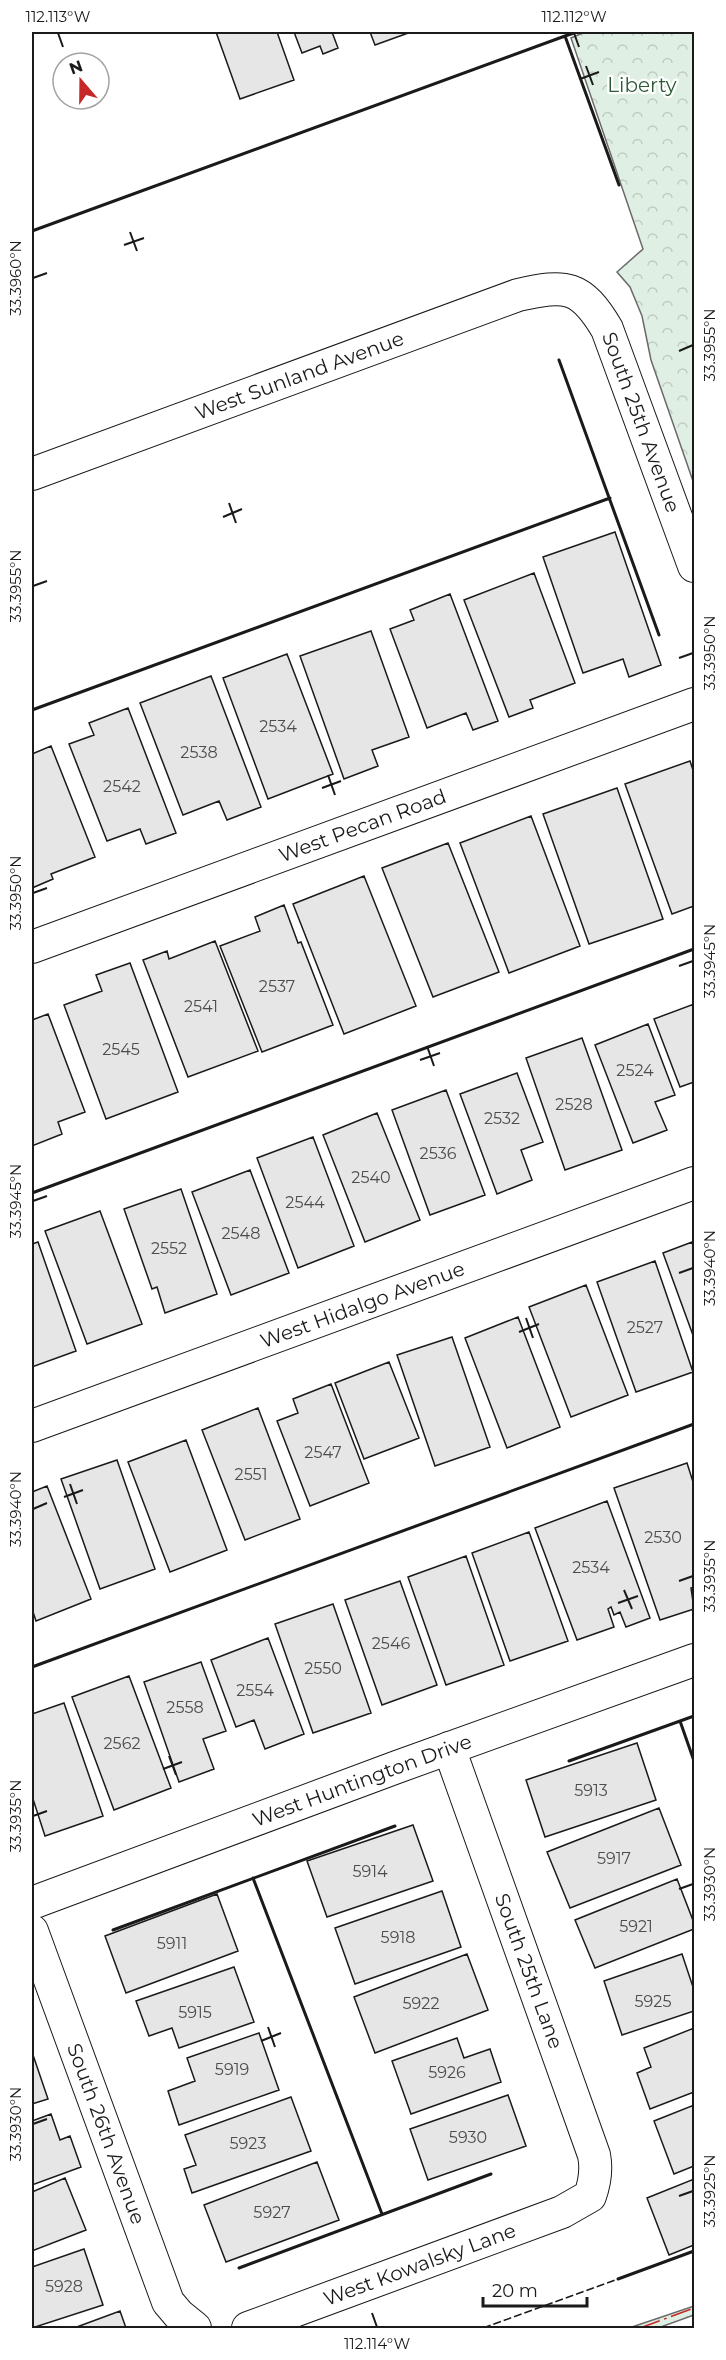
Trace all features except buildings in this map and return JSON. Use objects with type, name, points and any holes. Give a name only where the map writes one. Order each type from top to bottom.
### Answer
[{"type":"street","name":"West Sunland Avenue","points":[[32,474],[518,295],[543,289],[571,290]]},
{"type":"street","name":"South 25th Avenue","points":[[571,290],[591,305],[607,329],[694,566]]},
{"type":"street","name":"West Pecan Road","points":[[32,947],[694,704]]},
{"type":"street","name":"West Hidalgo Avenue","points":[[32,1426],[694,1183]]},
{"type":"street","name":"West Huntington Drive","points":[[32,1903],[449,1748],[694,1660]]},
{"type":"street","name":"South 25th Lane","points":[[449,1748],[594,2155],[595,2182],[590,2196]]},
{"type":"street","name":"South 26th Avenue","points":[[32,1931],[168,2302],[195,2328]]},
{"type":"street","name":"West Kowalsky Lane","points":[[248,2328],[562,2212],[590,2196]]},
{"type":"green space","name":"Liberty","points":[[585,32],[694,32],[694,484],[651,360],[642,316],[630,287],[617,272],[643,249],[571,38]]},
{"type":"green space","points":[[694,2306],[694,2315],[658,2328],[629,2328]]},
{"type":"fence","points":[[483,2328],[618,2279]]},
{"type":"wall","points":[[577,32],[565,36],[619,185]]},
{"type":"wall","points":[[32,231],[565,36]]},
{"type":"wall","points":[[559,360],[659,635]]},
{"type":"wall","points":[[32,710],[610,498]]},
{"type":"wall","points":[[32,1193],[694,949]]},
{"type":"wall","points":[[32,1667],[694,1424]]},
{"type":"wall","points":[[569,1761],[694,1716]]},
{"type":"wall","points":[[680,1721],[694,1761]]},
{"type":"wall","points":[[113,1930],[395,1826]]},
{"type":"wall","points":[[253,1878],[382,2214]]},
{"type":"wall","points":[[239,2268],[491,2174]]},
{"type":"wall","points":[[618,2279],[694,2251]]},
{"type":"power","points":[[640,2328],[694,2308]]}]
